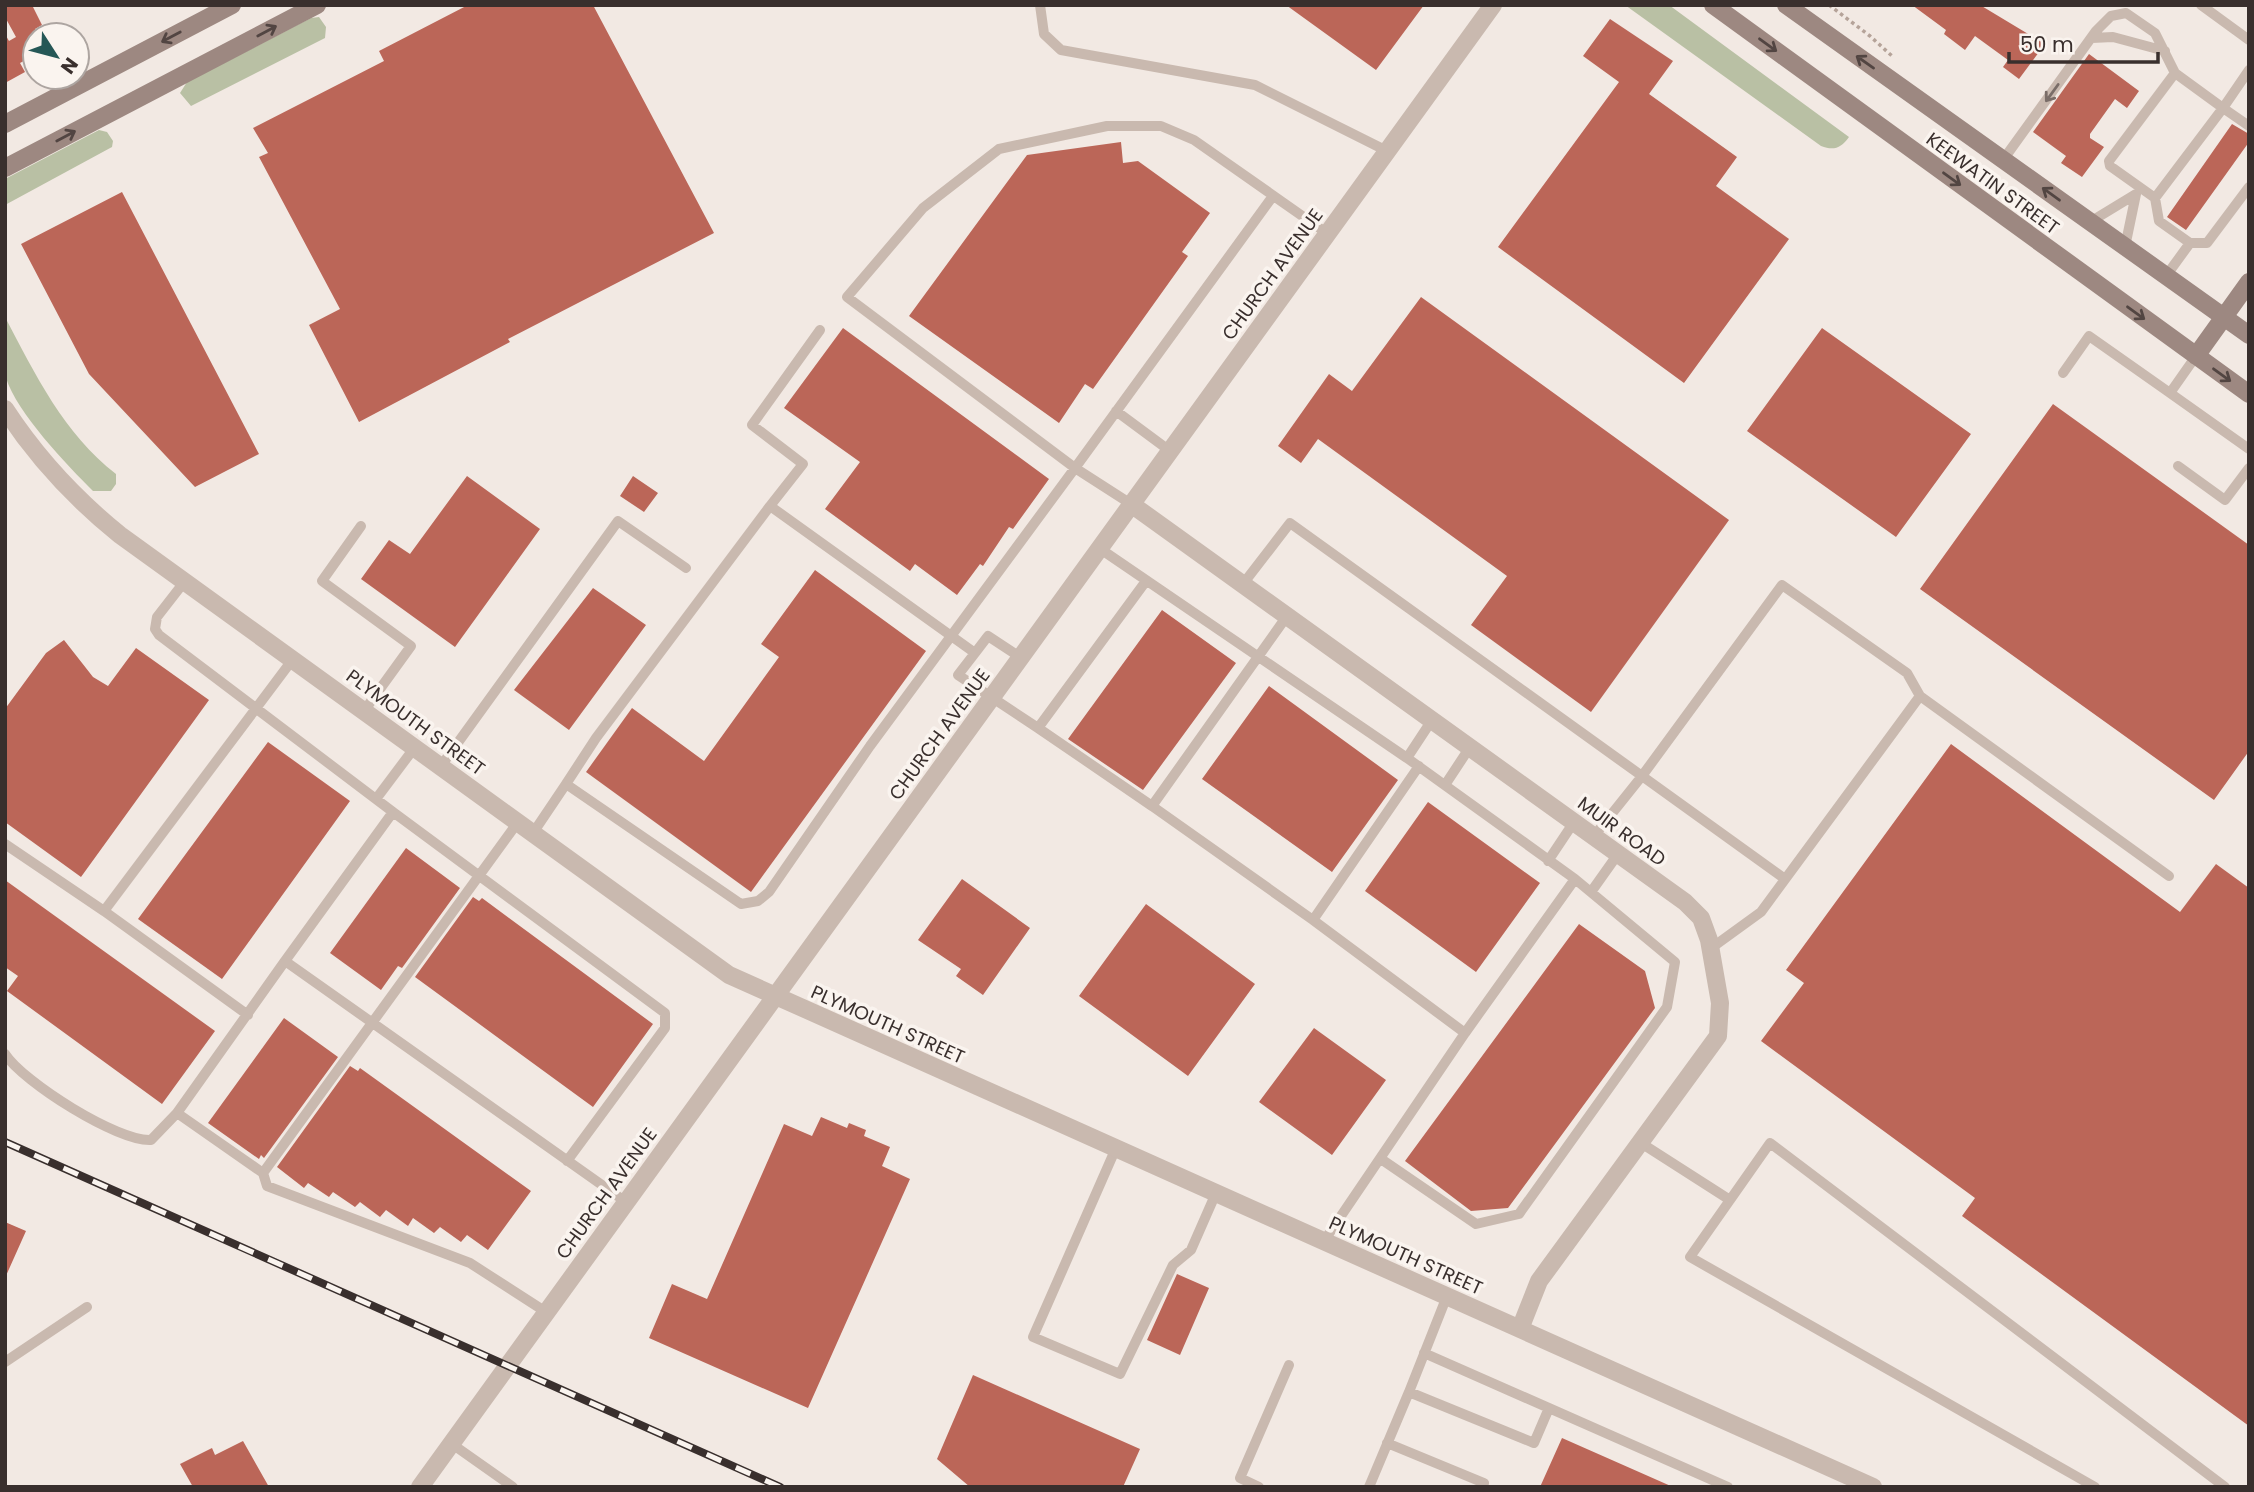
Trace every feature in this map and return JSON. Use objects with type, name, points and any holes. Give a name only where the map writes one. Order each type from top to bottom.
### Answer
[{"type":"main road","points":[[5,124],[232,5]]},
{"type":"main road","points":[[5,168],[317,5]]},
{"type":"main road","name":"KEEWATIN STREET","points":[[1713,5],[2249,394]]},
{"type":"main road","name":"KEEWATIN STREET","points":[[1786,5],[2249,335]]},
{"type":"main road","points":[[2196,356],[2249,282]]},
{"type":"street","name":"CHURCH AVENUE","points":[[420,1487],[1493,5]]},
{"type":"street","name":"PLYMOUTH STREET","points":[[5,410],[30,447],[80,503],[185,582],[729,975],[1873,1487]]},
{"type":"street","name":"MUIR ROAD","points":[[1131,504],[1594,836],[1701,918],[1720,1003],[1718,1036],[1539,1281],[1520,1329]]},
{"type":"lane","points":[[1040,5],[1044,34],[1061,50],[1255,85],[1387,151]]},
{"type":"lane","points":[[2200,5],[2249,40]]},
{"type":"lane","points":[[2003,160],[2092,38],[2111,16],[2126,13],[2155,33],[2175,73],[2249,126]]},
{"type":"lane","points":[[2092,38],[2113,37],[2165,51]]},
{"type":"lane","points":[[2249,70],[2155,198],[2159,221],[2190,243],[2207,243],[2249,187]]},
{"type":"lane","points":[[2155,198],[2138,191],[2110,166],[2109,160],[2175,73]]},
{"type":"lane","points":[[1131,504],[1075,468],[847,297],[923,208],[999,149],[1107,126],[1161,126],[1194,140],[1328,234]]},
{"type":"lane","points":[[2090,222],[2138,191]]},
{"type":"lane","points":[[2126,247],[2138,191]]},
{"type":"lane","points":[[566,783],[741,904],[758,901],[769,892],[870,746],[1273,196]]},
{"type":"lane","points":[[2166,276],[2190,243]]},
{"type":"lane","points":[[263,1173],[371,1021],[480,875],[566,783],[596,738],[803,464],[752,425],[820,330]]},
{"type":"lane","points":[[2063,373],[2089,336],[2249,449]]},
{"type":"lane","points":[[2171,393],[2196,356]]},
{"type":"lane","points":[[1116,411],[1170,451]]},
{"type":"lane","points":[[2178,466],[2225,500],[2249,468]]},
{"type":"lane","points":[[770,506],[975,653]]},
{"type":"lane","points":[[441,766],[618,521],[686,568]]},
{"type":"lane","points":[[1243,584],[1290,523],[1785,879]]},
{"type":"lane","points":[[361,527],[322,581],[411,646],[365,711]]},
{"type":"lane","points":[[1099,548],[1419,766],[1575,879],[1675,962],[1667,1007],[1519,1214],[1476,1224],[1381,1159]]},
{"type":"lane","points":[[1038,728],[1146,581]]},
{"type":"lane","points":[[185,582],[158,617],[155,629],[256,709],[665,1013],[665,1028],[568,1161]]},
{"type":"lane","points":[[1594,836],[1642,776],[1782,585],[1907,673],[1920,695],[2169,876]]},
{"type":"lane","points":[[1152,806],[1287,616]]},
{"type":"lane","points":[[1020,657],[988,636],[958,675],[1152,806],[1313,920],[1465,1033]]},
{"type":"lane","points":[[104,911],[293,659]]},
{"type":"lane","points":[[1710,949],[1761,912],[1920,695]]},
{"type":"lane","points":[[1407,758],[1432,720]]},
{"type":"lane","points":[[376,799],[415,747]]},
{"type":"lane","points":[[1445,785],[1470,747]]},
{"type":"lane","points":[[1313,920],[1419,766]]},
{"type":"lane","points":[[5,1054],[17,1069],[66,1103],[127,1137],[151,1140],[177,1113],[393,812]]},
{"type":"lane","points":[[1548,861],[1574,822]]},
{"type":"lane","points":[[5,844],[104,911],[248,1015]]},
{"type":"lane","points":[[1591,892],[1618,854]]},
{"type":"lane","points":[[1324,1241],[1465,1033],[1575,879]]},
{"type":"lane","points":[[285,961],[626,1202]]},
{"type":"lane","points":[[177,1113],[263,1173],[267,1186],[470,1263],[546,1312]]},
{"type":"lane","points":[[1641,1143],[1730,1200]]},
{"type":"lane","points":[[2095,1487],[1690,1257],[1770,1143],[2225,1487]]},
{"type":"lane","points":[[1116,1148],[1033,1336],[1120,1374],[1173,1265],[1191,1250],[1216,1193]]},
{"type":"lane","points":[[1368,1487],[1447,1296]]},
{"type":"lane","points":[[5,1362],[87,1307]]},
{"type":"lane","points":[[1424,1353],[1728,1487]]},
{"type":"lane","points":[[1259,1487],[1240,1478],[1289,1364]]},
{"type":"lane","points":[[1409,1392],[1534,1443],[1549,1408]]},
{"type":"lane","points":[[1387,1443],[1484,1483]]},
{"type":"lane","points":[[452,1444],[513,1487]]},
{"type":"path","points":[[1829,5],[1870,36]]},
{"type":"green space","points":[[1625,5],[1669,5],[1849,137],[1837,148],[1821,146]]},
{"type":"green space","points":[[319,17],[326,27],[325,38],[191,106],[180,93],[187,82],[311,18]]},
{"type":"green space","points":[[99,130],[107,132],[113,141],[112,147],[5,205],[5,179]]},
{"type":"green space","points":[[5,317],[66,422],[81,441],[116,474],[116,484],[111,491],[93,491],[44,438],[21,407],[6,378],[3,356]]},
{"type":"building","points":[[5,5],[32,5],[40,21],[21,21],[21,74],[5,83],[5,34],[9,41],[16,37],[5,17]]},
{"type":"building","points":[[468,5],[593,5],[714,233],[508,339],[510,342],[359,422],[309,325],[340,309],[259,157],[268,153],[253,128],[384,61],[379,51]]},
{"type":"building","points":[[1286,5],[1424,5],[1376,70]]},
{"type":"building","points":[[1912,5],[1980,5],[2045,44],[2019,79],[2003,67],[2008,60],[1975,36],[1965,50],[1944,34],[1946,30]]},
{"type":"building","points":[[1610,19],[1673,61],[1649,94],[1737,157],[1716,186],[1789,239],[1684,383],[1498,247],[1619,82],[1583,56]]},
{"type":"building","points":[[2089,54],[2139,91],[2127,108],[2115,99],[2090,134],[2090,138],[2104,147],[2082,177],[2061,163],[2066,156],[2033,132]]},
{"type":"building","points":[[2232,124],[2249,134],[2249,142],[2186,230],[2167,217]]},
{"type":"building","points":[[1121,142],[1123,163],[1138,161],[1210,213],[1182,252],[1188,256],[1093,389],[1085,384],[1059,423],[909,316],[1027,155]]},
{"type":"building","points":[[122,192],[259,454],[195,487],[89,374],[21,244]]},
{"type":"building","points":[[1421,297],[1729,520],[1591,712],[1471,625],[1507,576],[1318,439],[1301,463],[1278,446],[1329,374],[1352,391]]},
{"type":"building","points":[[843,328],[1049,479],[1013,529],[1009,527],[983,566],[980,564],[957,595],[915,564],[910,571],[825,509],[860,462],[784,408]]},
{"type":"building","points":[[1822,328],[1971,434],[1896,537],[1747,431]]},
{"type":"building","points":[[2053,404],[2249,545],[2249,751],[2214,800],[1920,589]]},
{"type":"building","points":[[467,476],[540,529],[455,647],[361,579],[389,540],[410,554]]},
{"type":"building","points":[[633,476],[658,493],[644,512],[620,496]]},
{"type":"building","points":[[815,570],[926,651],[751,892],[586,772],[632,708],[704,761],[779,657],[761,644]]},
{"type":"building","points":[[593,588],[646,625],[569,730],[514,690]]},
{"type":"building","points":[[1162,610],[1236,663],[1143,790],[1068,739]]},
{"type":"building","points":[[64,640],[93,677],[108,686],[136,648],[209,700],[81,877],[5,822],[5,709],[46,653]]},
{"type":"building","points":[[1269,686],[1398,780],[1332,872],[1202,779]]},
{"type":"building","points":[[268,742],[350,801],[222,979],[138,919]]},
{"type":"building","points":[[1951,744],[2180,912],[2216,864],[2249,888],[2249,1426],[1962,1216],[1975,1198],[1761,1041],[1804,983],[1786,970]]},
{"type":"building","points":[[1428,802],[1540,883],[1476,972],[1365,891]]},
{"type":"building","points":[[406,848],[460,888],[402,968],[398,966],[381,990],[330,953]]},
{"type":"building","points":[[962,879],[1030,928],[983,995],[956,976],[961,969],[918,940]]},
{"type":"building","points":[[5,880],[215,1031],[162,1104],[7,991],[18,976],[5,967]]},
{"type":"building","points":[[473,897],[479,901],[482,898],[653,1024],[593,1107],[415,977]]},
{"type":"building","points":[[1146,904],[1255,984],[1188,1076],[1079,996]]},
{"type":"building","points":[[1579,924],[1645,971],[1655,1008],[1508,1208],[1471,1211],[1405,1161]]},
{"type":"building","points":[[284,1018],[338,1057],[264,1158],[261,1155],[259,1159],[208,1123]]},
{"type":"building","points":[[1314,1028],[1386,1080],[1332,1155],[1259,1102]]},
{"type":"building","points":[[350,1066],[358,1071],[360,1068],[531,1191],[488,1250],[467,1235],[461,1242],[440,1227],[434,1233],[413,1218],[408,1226],[386,1210],[380,1217],[360,1202],[355,1207],[333,1192],[329,1197],[308,1183],[304,1188],[277,1167]]},
{"type":"building","points":[[821,1117],[847,1128],[849,1123],[866,1130],[864,1136],[890,1147],[882,1166],[910,1179],[808,1408],[649,1338],[672,1284],[707,1299],[784,1124],[812,1136]]},
{"type":"building","points":[[5,1222],[26,1231],[5,1278]]},
{"type":"building","points":[[1177,1274],[1209,1288],[1180,1355],[1147,1340]]},
{"type":"building","points":[[973,1375],[1140,1449],[1123,1487],[970,1487],[937,1459]]},
{"type":"building","points":[[1562,1438],[1673,1487],[1540,1487]]},
{"type":"building","points":[[243,1441],[269,1487],[193,1487],[180,1464],[212,1448],[215,1455]]},
{"type":"railway","points":[[5,1142],[780,1487]]}]
